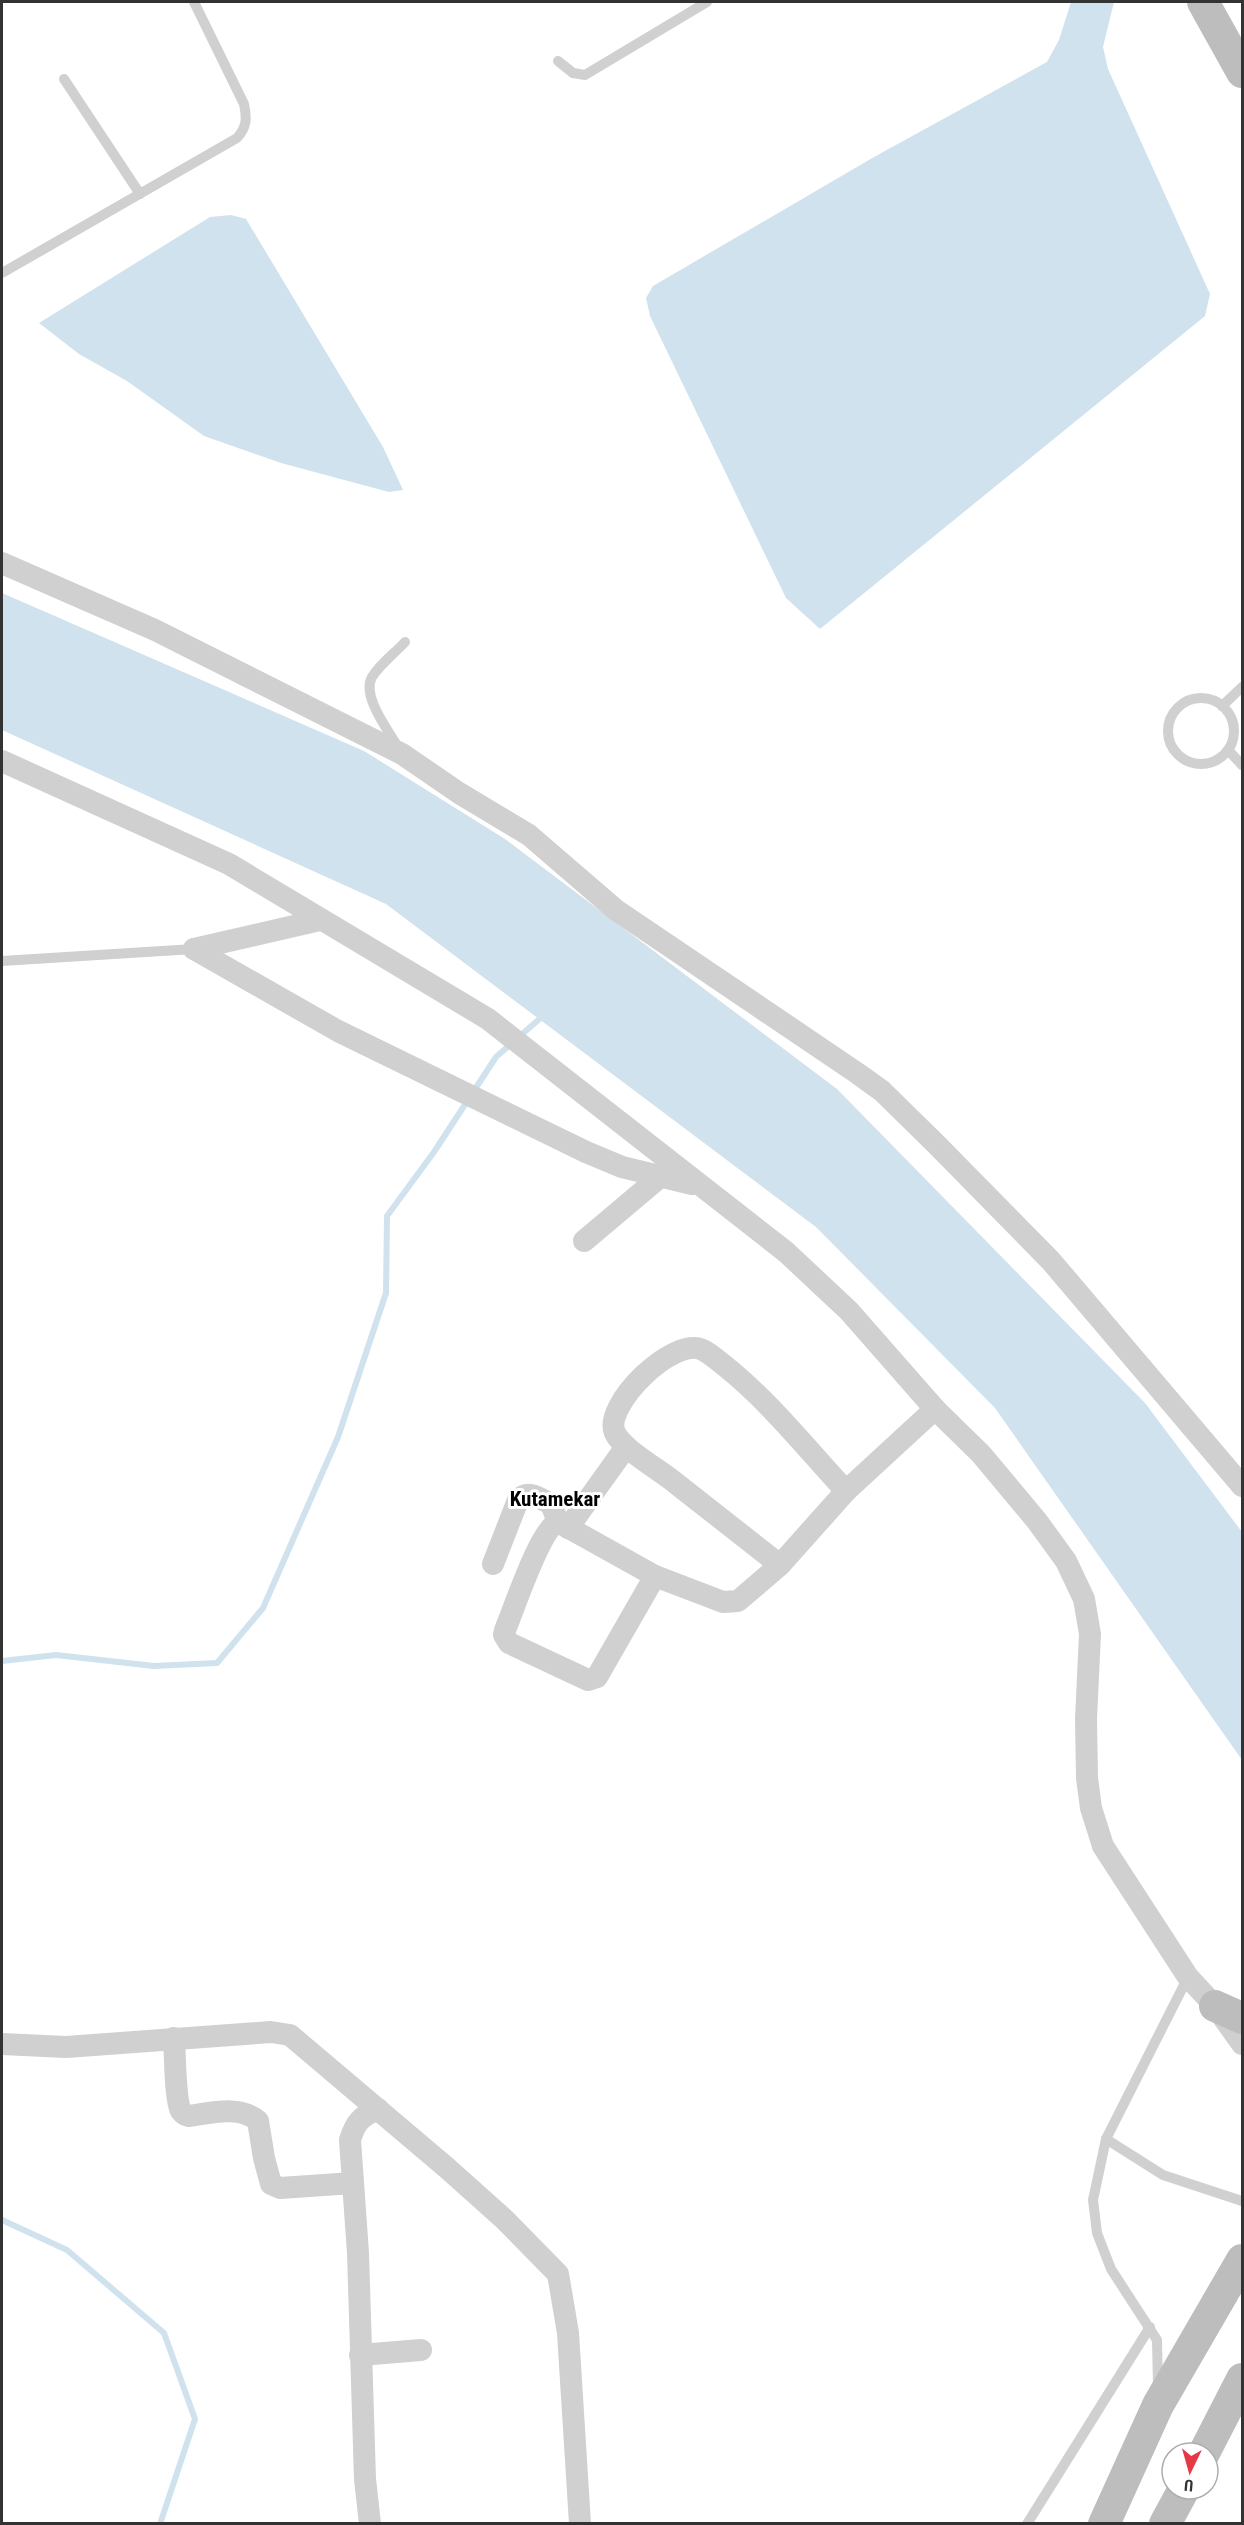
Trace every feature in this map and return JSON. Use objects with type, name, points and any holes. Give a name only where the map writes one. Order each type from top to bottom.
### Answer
[{"type":"street","points":[[1203,2],[1242,72]]},
{"type":"street","points":[[2,563],[198,651],[402,754],[529,835],[616,910],[882,1091],[1051,1261],[1242,1486]]},
{"type":"street","points":[[2,761],[229,864],[488,1019],[786,1252],[849,1311],[935,1409],[981,1454],[1037,1521],[1066,1561],[1084,1599],[1090,1634],[1086,1719],[1091,1808],[1103,1846],[1188,1977],[1229,2012],[1242,2044]]},
{"type":"street","points":[[194,949],[320,920]]},
{"type":"street","points":[[194,949],[338,1031],[622,1167],[702,1186]]},
{"type":"street","points":[[584,1241],[661,1176]]},
{"type":"street","points":[[780,1564],[663,1472],[626,1447],[614,1432],[614,1420],[618,1406],[640,1380],[660,1360],[683,1347],[704,1350],[747,1383],[846,1491]]},
{"type":"street","points":[[493,1564],[518,1500],[529,1493],[551,1504],[563,1525],[655,1576],[723,1602],[738,1601],[780,1564],[846,1491],[935,1409]]},
{"type":"street","points":[[626,1447],[563,1525],[551,1526],[546,1533],[525,1577],[504,1635],[509,1643],[588,1680],[593,1679],[597,1677],[655,1576]]},
{"type":"street","points":[[2,2044],[66,2047],[271,2032],[290,2035],[496,2212],[558,2274],[568,2333],[580,2523]]},
{"type":"street","points":[[174,2038],[178,2093],[183,2114],[189,2116],[242,2111],[253,2116],[258,2121],[267,2175],[271,2184],[280,2188],[353,2183]]},
{"type":"street","points":[[370,2523],[365,2479],[358,2253],[350,2140],[362,2116],[378,2109]]},
{"type":"street","points":[[1104,2523],[1158,2405],[1242,2260]]},
{"type":"street","points":[[360,2355],[421,2350]]},
{"type":"street","points":[[1210,2441],[1242,2379]]},
{"type":"street","points":[[1165,2523],[1177,2501]]},
{"type":"lane","points":[[2,273],[237,138],[246,126],[244,104],[196,2]]},
{"type":"lane","points":[[558,61],[573,73],[585,75],[707,2]]},
{"type":"lane","points":[[64,79],[140,194]]},
{"type":"lane","points":[[402,754],[375,708],[368,689],[372,677],[405,642]]},
{"type":"lane","points":[[1222,706],[1242,687]]},
{"type":"lane","points":[[1205,698],[1222,706],[1232,719],[1234,727],[1232,743],[1228,750],[1213,761],[1195,763],[1179,755],[1173,748],[1168,730],[1173,713],[1187,701],[1205,698]]},
{"type":"lane","points":[[1228,750],[1242,765]]},
{"type":"lane","points":[[2,961],[194,949]]},
{"type":"lane","points":[[1158,2405],[1157,2340],[1111,2269],[1097,2233],[1093,2200],[1106,2139],[1188,1977]]},
{"type":"lane","points":[[1106,2139],[1163,2175],[1242,2201]]},
{"type":"lane","points":[[1027,2523],[1150,2327]]},
{"type":"water","points":[[1071,2],[1114,2],[1103,47],[1108,69],[1210,294],[1205,316],[820,629],[786,598],[650,316],[646,298],[653,286],[874,157],[1047,62],[1059,40]]},
{"type":"water","points":[[231,215],[246,219],[383,447],[403,490],[389,492],[281,463],[204,436],[127,381],[79,354],[39,323],[210,217]]},
{"type":"water","points":[[2,593],[364,751],[505,839],[837,1089],[1145,1403],[1242,1532],[1242,1760],[995,1408],[816,1227],[386,904],[2,730]]},
{"type":"waterway","points":[[2,1661],[56,1655],[154,1666],[217,1663],[263,1608],[338,1437],[386,1293],[387,1216],[434,1152],[496,1057],[544,1015]]},
{"type":"waterway","points":[[2,2220],[67,2250],[164,2333],[195,2419],[160,2524]]},
{"type":"district","name":"Kutamekar","points":[[555,1499]]}]
